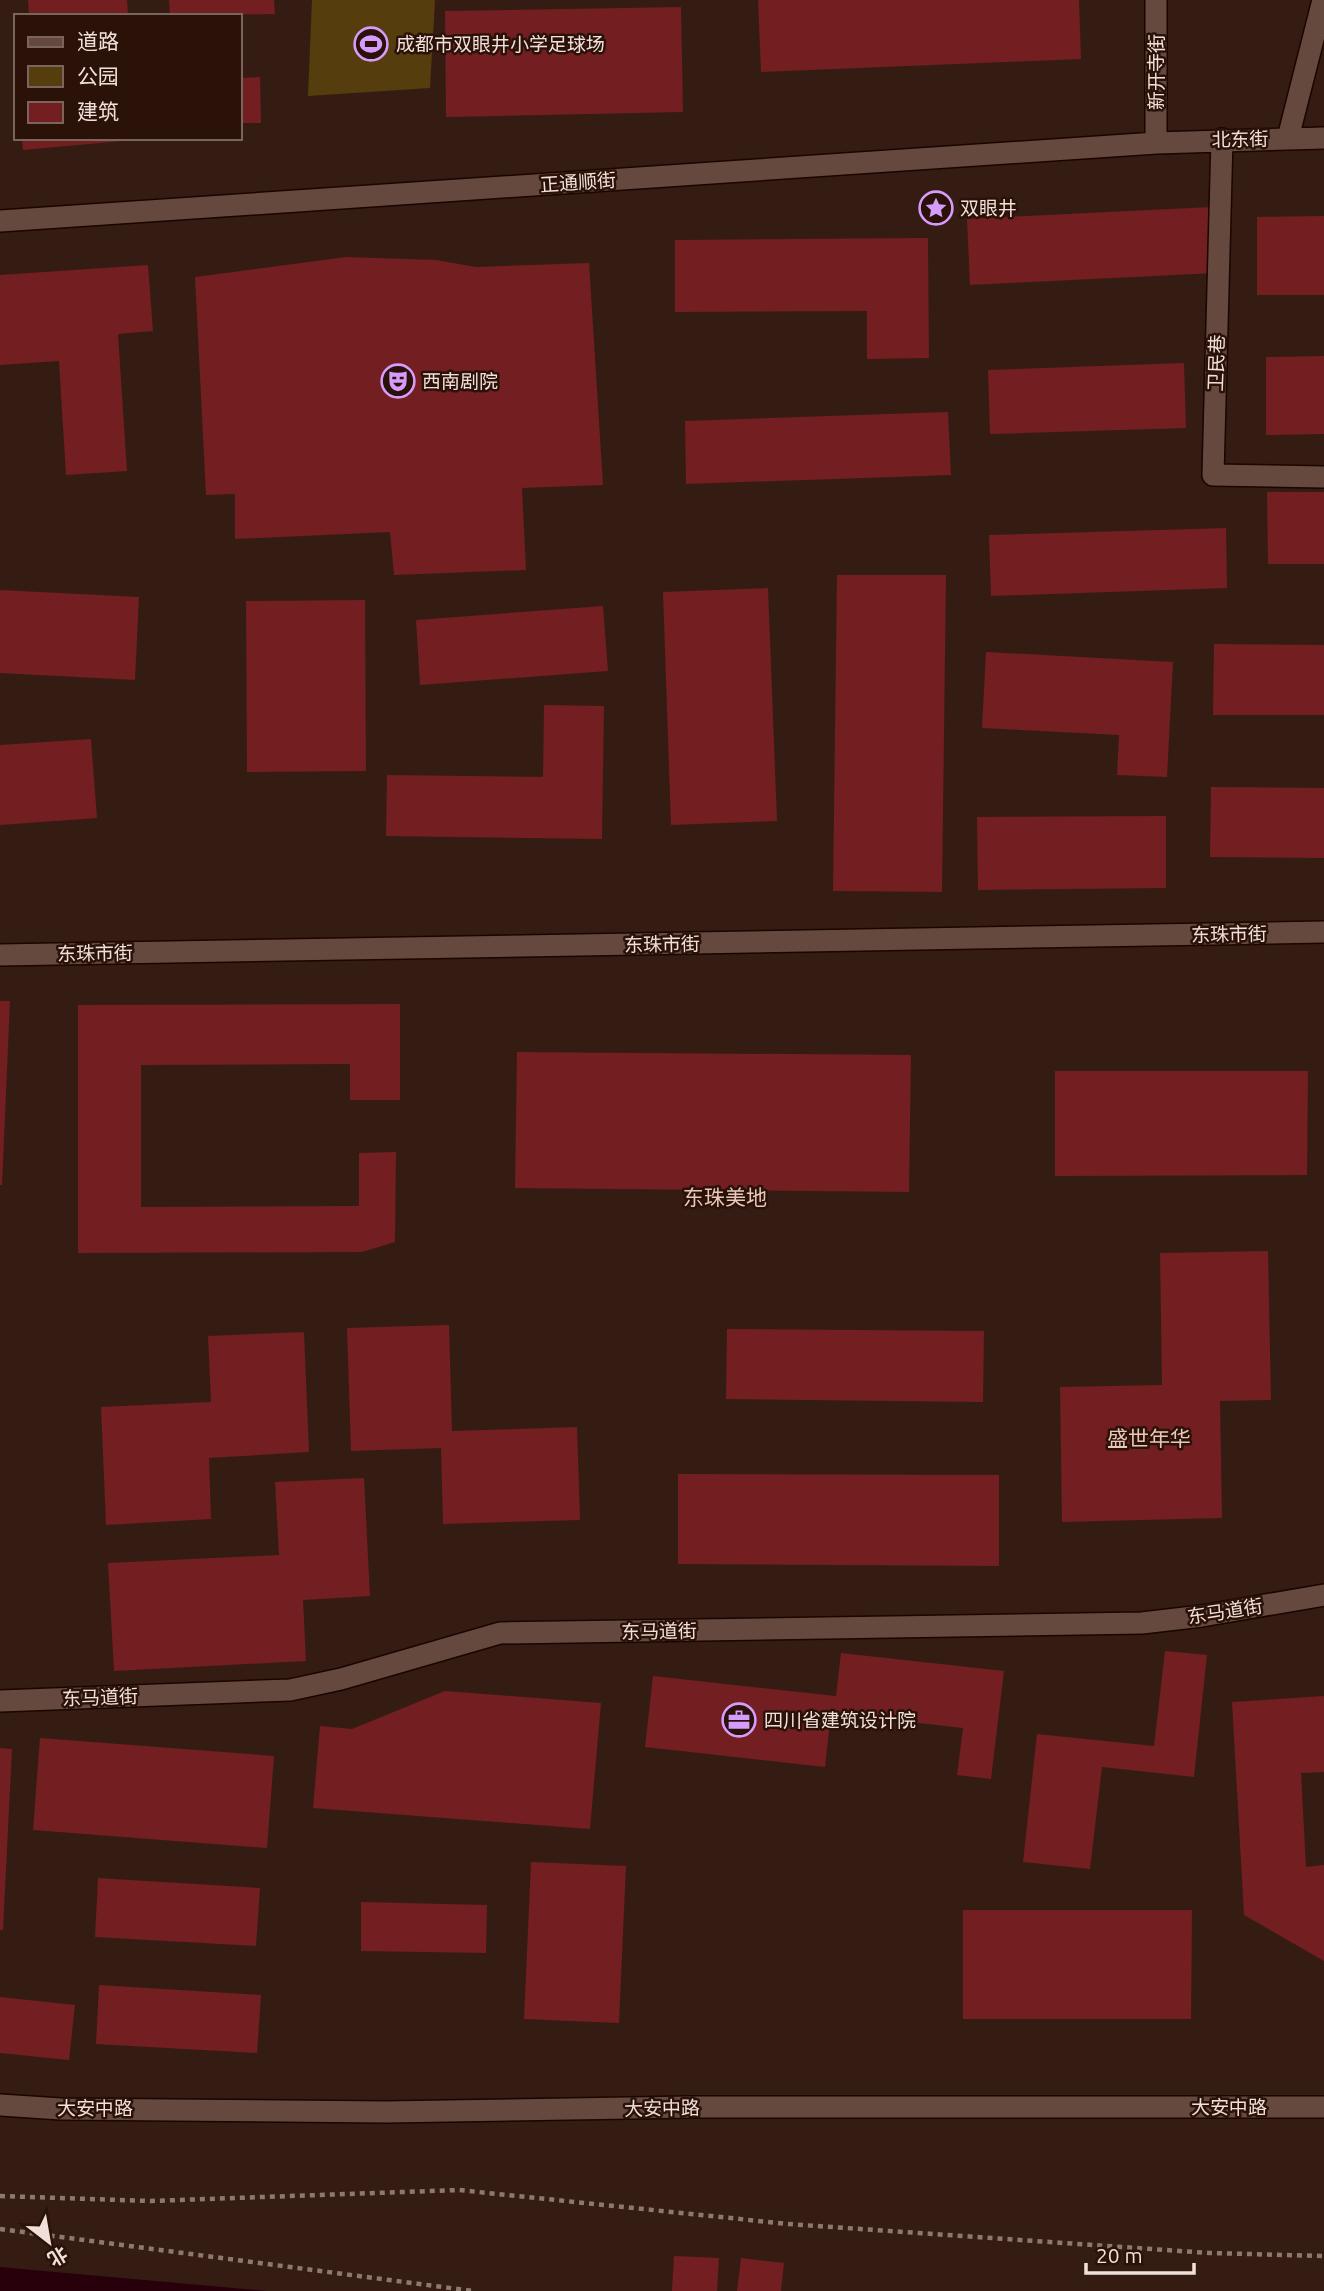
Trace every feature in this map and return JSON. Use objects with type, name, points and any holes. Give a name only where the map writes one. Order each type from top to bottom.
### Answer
[{"type":"street","name":"新开寺街","points":[[1156,0],[1156,143]]},
{"type":"street","points":[[1288,138],[1323,0]]},
{"type":"street","name":"北东街","points":[[1156,143],[1324,138]]},
{"type":"street","name":"卫民巷","points":[[1222,139],[1213,475],[1324,477]]},
{"type":"street","name":"正通顺街","points":[[0,221],[1156,143]]},
{"type":"street","name":"东珠市街","points":[[0,955],[1324,932]]},
{"type":"street","name":"东马道街","points":[[0,1701],[290,1690],[341,1679],[500,1633],[1142,1623],[1202,1616],[1324,1595]]},
{"type":"street","name":"大安中路","points":[[0,2105],[386,2112],[690,2107],[1324,2107]]},
{"type":"path","points":[[0,2196],[151,2202],[458,2190],[788,2224],[1209,2253],[1324,2256]]},
{"type":"path","points":[[0,2229],[473,2291]]},
{"type":"green space","name":"成都市双眼井小学足球场","points":[[312,0],[435,0],[430,88],[308,96]]},
{"type":"shaded area","points":[[0,2267],[267,2291],[0,2291]]},
{"type":"building","points":[[28,0],[127,0],[128,14],[29,14]]},
{"type":"building","points":[[169,0],[274,0],[275,14],[242,15],[170,14]]},
{"type":"building","points":[[758,0],[1079,0],[1081,59],[761,72]]},
{"type":"building","points":[[681,7],[683,112],[446,117],[445,11]]},
{"type":"building","points":[[260,77],[261,123],[242,123],[242,78]]},
{"type":"building","points":[[22,140],[122,140],[122,141],[23,150]]},
{"type":"building","points":[[1212,207],[1215,273],[970,285],[967,219]]},
{"type":"building","points":[[1324,216],[1324,295],[1257,295],[1257,217]]},
{"type":"building","points":[[928,238],[929,358],[867,359],[867,311],[675,312],[675,240]]},
{"type":"building","name":"西南剧院","points":[[346,257],[436,260],[476,267],[589,263],[603,485],[522,488],[526,570],[394,575],[390,532],[235,539],[235,494],[206,495],[195,277]]},
{"type":"building","points":[[148,265],[153,331],[118,334],[127,471],[66,475],[59,361],[0,365],[0,275]]},
{"type":"building","points":[[1324,356],[1324,434],[1266,435],[1266,357]]},
{"type":"building","points":[[1184,363],[1186,428],[990,434],[988,370]]},
{"type":"building","points":[[948,412],[951,475],[686,484],[685,421]]},
{"type":"building","points":[[1267,492],[1324,492],[1324,564],[1268,564]]},
{"type":"building","points":[[1226,528],[1227,588],[991,596],[989,535]]},
{"type":"building","points":[[837,575],[946,575],[942,892],[833,891]]},
{"type":"building","points":[[768,588],[777,821],[671,825],[663,592]]},
{"type":"building","points":[[0,590],[139,597],[135,680],[0,673]]},
{"type":"building","points":[[365,600],[366,771],[247,772],[246,601]]},
{"type":"building","points":[[603,606],[608,671],[420,685],[416,620]]},
{"type":"building","points":[[1214,644],[1324,645],[1324,715],[1213,715]]},
{"type":"building","points":[[986,652],[1173,662],[1167,777],[1117,775],[1119,735],[982,728]]},
{"type":"building","points":[[544,705],[604,706],[602,839],[386,836],[387,775],[543,777]]},
{"type":"building","points":[[91,739],[97,818],[0,825],[0,745]]},
{"type":"building","points":[[1211,787],[1324,788],[1324,858],[1210,857]]},
{"type":"building","points":[[1166,816],[1166,888],[978,890],[977,817]]},
{"type":"building","points":[[0,1001],[10,1001],[2,1185],[0,1185]]},
{"type":"building","points":[[400,1004],[400,1100],[350,1100],[350,1064],[141,1065],[141,1207],[359,1206],[359,1153],[396,1152],[395,1242],[362,1252],[78,1253],[78,1005]]},
{"type":"building","points":[[517,1052],[911,1055],[909,1192],[515,1188]]},
{"type":"building","points":[[1055,1071],[1308,1071],[1307,1175],[1055,1176]]},
{"type":"building","points":[[1268,1251],[1271,1400],[1220,1401],[1222,1518],[1062,1522],[1060,1387],[1162,1385],[1160,1253]]},
{"type":"building","points":[[449,1325],[452,1431],[577,1427],[580,1520],[443,1524],[441,1448],[351,1451],[347,1328]]},
{"type":"building","points":[[727,1329],[984,1331],[983,1402],[726,1399]]},
{"type":"building","points":[[304,1332],[309,1452],[209,1458],[211,1519],[106,1525],[101,1407],[211,1402],[208,1336]]},
{"type":"building","points":[[678,1474],[999,1475],[999,1566],[678,1564]]},
{"type":"building","points":[[364,1478],[370,1596],[303,1600],[306,1661],[114,1671],[108,1563],[279,1555],[275,1482]]},
{"type":"building","points":[[1165,1651],[1207,1655],[1194,1777],[1102,1767],[1090,1869],[1023,1862],[1037,1734],[1154,1746]]},
{"type":"building","name":"四川省建筑设计院","points":[[841,1653],[1004,1671],[991,1779],[957,1775],[963,1728],[831,1713],[825,1767],[645,1747],[653,1676],[836,1696]]},
{"type":"building","points":[[445,1691],[601,1703],[590,1829],[313,1808],[320,1726],[352,1729]]},
{"type":"building","points":[[1324,1696],[1324,1772],[1301,1773],[1306,1867],[1324,1865],[1324,1961],[1244,1915],[1232,1702]]},
{"type":"building","points":[[40,1738],[274,1756],[267,1848],[33,1830]]},
{"type":"building","points":[[0,1748],[12,1749],[3,1930],[0,1930]]},
{"type":"building","points":[[531,1862],[626,1866],[619,2023],[524,2019]]},
{"type":"building","points":[[98,1878],[260,1888],[256,1946],[95,1937]]},
{"type":"building","points":[[361,1902],[487,1905],[486,1953],[361,1951]]},
{"type":"building","points":[[963,1910],[1192,1910],[1191,2019],[963,2019]]},
{"type":"building","points":[[99,1985],[261,1995],[257,2053],[96,2044]]},
{"type":"building","points":[[0,1997],[75,2005],[69,2060],[0,2053]]},
{"type":"building","points":[[674,2256],[719,2258],[717,2291],[672,2291]]},
{"type":"building","points":[[741,2258],[784,2263],[781,2291],[737,2291]]},
{"type":"place","name":"成都市双眼井小学足球场","points":[[371,44]]},
{"type":"place","name":"双眼井","points":[[936,208]]},
{"type":"place","name":"西南剧院","points":[[398,381]]},
{"type":"place","name":"四川省建筑设计院","points":[[739,1720]]},
{"type":"district","name":"东珠美地","points":[[725,1198]]},
{"type":"district","name":"盛世年华","points":[[1149,1439]]}]
